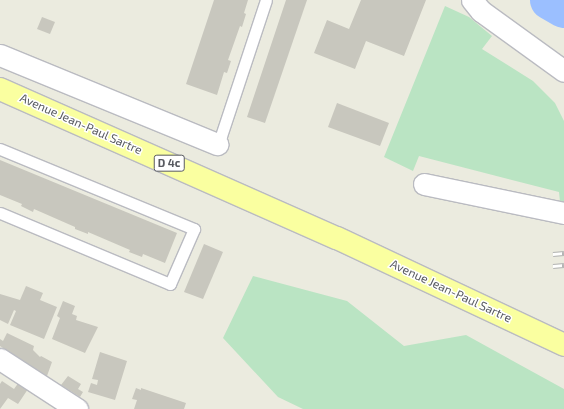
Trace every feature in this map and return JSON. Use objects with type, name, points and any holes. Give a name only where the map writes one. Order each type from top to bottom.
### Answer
[{"type":"main road","name":"Avenue Jean-Paul Sartre","points":[[0,89],[337,238],[564,345]]},
{"type":"main road","name":"Avenue Jean-Paul Sartre","points":[[0,104],[337,238]]},
{"type":"street","points":[[472,0],[481,11],[564,71]]},
{"type":"street","points":[[0,56],[217,144]]},
{"type":"street","points":[[424,184],[564,213]]},
{"type":"street","points":[[0,359],[77,409]]},
{"type":"lane","points":[[217,144],[221,136],[266,0]]},
{"type":"lane","points":[[0,149],[194,229],[170,284],[0,213]]},
{"type":"green space","points":[[445,6],[469,17],[492,36],[482,49],[533,81],[555,103],[564,121],[564,202],[560,202],[559,192],[419,156],[413,171],[384,157]]},
{"type":"green space","points":[[253,276],[347,301],[404,346],[466,335],[564,389],[564,409],[303,409],[278,397],[223,338]]},
{"type":"building","points":[[214,0],[248,0],[242,27],[240,26],[228,60],[231,61],[227,73],[224,72],[217,95],[186,84]]},
{"type":"building","points":[[286,0],[307,0],[265,123],[247,117]]},
{"type":"building","points":[[361,0],[426,0],[404,56],[366,41],[355,69],[314,53],[327,20],[349,29]]},
{"type":"building","points":[[42,17],[55,22],[50,34],[37,29]]},
{"type":"building","points":[[337,103],[389,123],[380,146],[328,127]]},
{"type":"building","points":[[0,160],[177,233],[165,263],[143,254],[142,257],[129,252],[130,250],[88,232],[88,234],[75,229],[75,227],[34,209],[33,212],[21,206],[22,204],[0,195]]},
{"type":"building","points":[[204,244],[223,252],[203,299],[184,292]]},
{"type":"building","points":[[26,286],[43,293],[40,300],[57,307],[44,339],[10,325],[16,311],[14,310],[8,324],[0,320],[0,294],[20,300]]},
{"type":"building","points":[[63,301],[75,306],[72,314],[77,316],[76,320],[98,327],[85,353],[52,339],[60,318],[57,316]]},
{"type":"building","points":[[7,333],[34,346],[33,350],[40,357],[41,356],[52,362],[47,376],[0,346],[0,339],[3,341]]},
{"type":"building","points":[[100,352],[127,361],[115,400],[88,392],[91,383],[97,385],[98,380],[92,379]]},
{"type":"building","points":[[68,376],[81,384],[78,389],[83,392],[80,397],[61,385]]},
{"type":"building","points":[[2,381],[14,389],[19,382],[28,389],[18,404],[8,398],[0,409],[0,384]]},
{"type":"building","points":[[136,388],[141,390],[141,388],[186,403],[184,409],[134,409],[137,400],[132,399]]},
{"type":"waterway","points":[[550,0],[564,8]]},
{"type":"railway","points":[[553,254],[564,253]]},
{"type":"railway","points":[[553,266],[564,265]]}]
